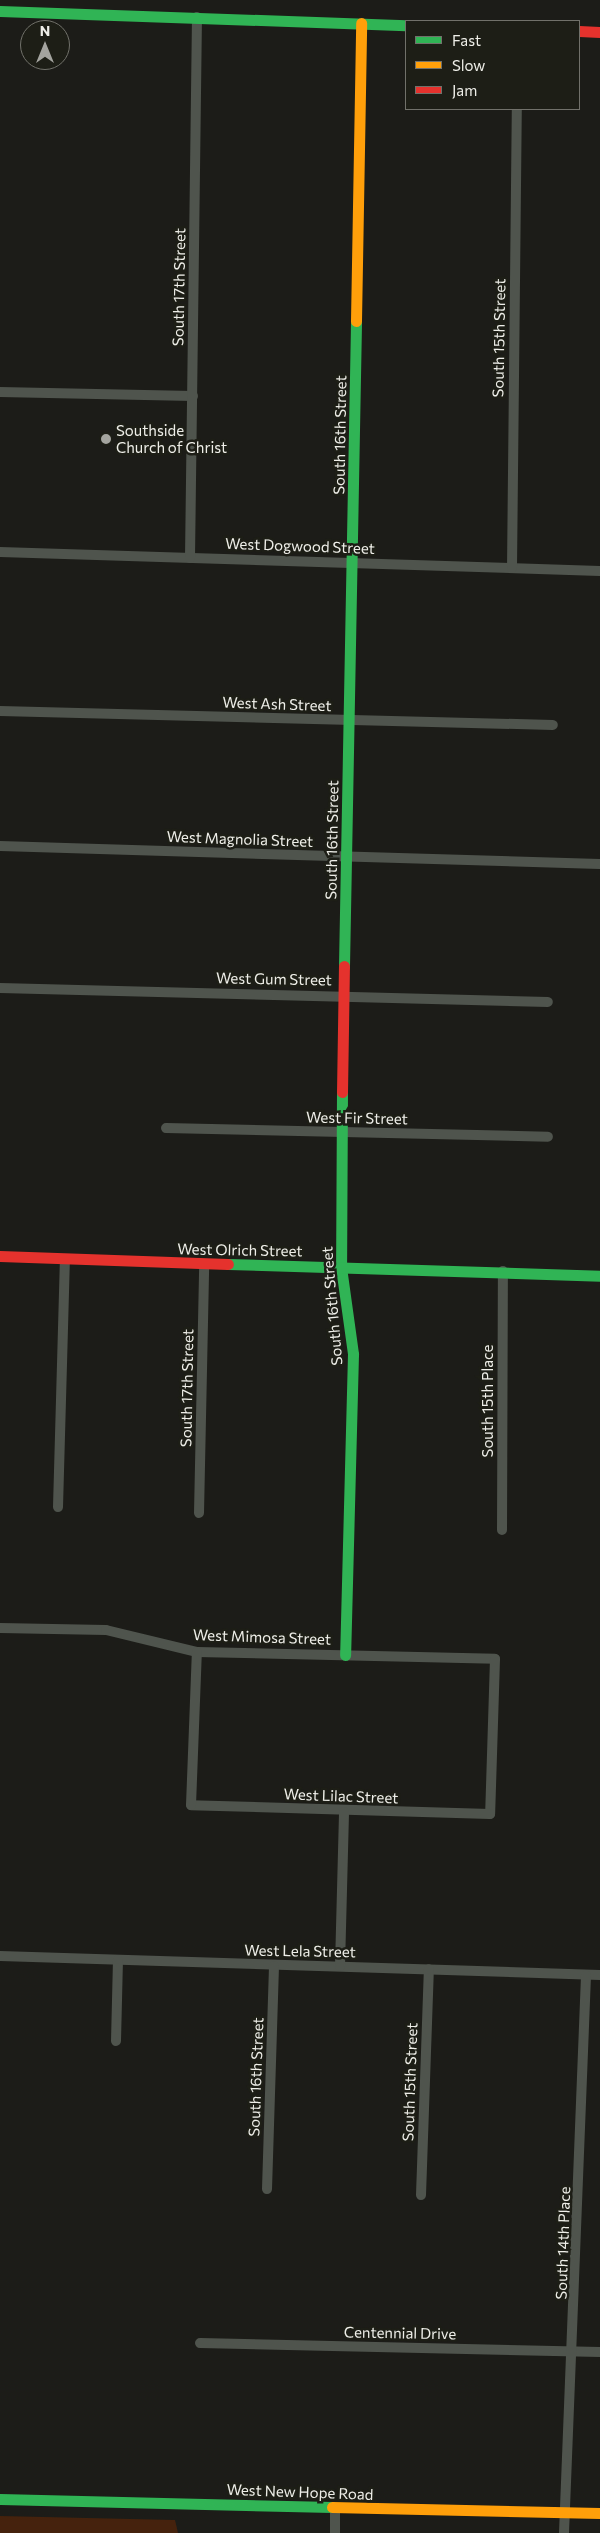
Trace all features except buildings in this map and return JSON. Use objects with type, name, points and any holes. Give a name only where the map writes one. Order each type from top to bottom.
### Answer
[{"type":"street","points":[[0,11],[405,24]]},
{"type":"street","name":"South 17th Street","points":[[190,558],[197,17]]},
{"type":"street","name":"South 16th Street","points":[[345,1656],[354,1354],[341,1267],[341,1133],[353,562],[361,23]]},
{"type":"street","points":[[580,30],[600,32]]},
{"type":"street","name":"South 15th Street","points":[[512,568],[517,110]]},
{"type":"street","points":[[0,392],[192,396]]},
{"type":"street","name":"West Dogwood Street","points":[[0,552],[600,571]]},
{"type":"street","name":"West Ash Street","points":[[0,711],[553,725]]},
{"type":"street","name":"West Magnolia Street","points":[[0,846],[600,864]]},
{"type":"street","name":"West Gum Street","points":[[0,988],[344,995],[548,1002]]},
{"type":"street","name":"West Fir Street","points":[[166,1128],[548,1137]]},
{"type":"street","name":"West Olrich Street","points":[[0,1256],[600,1276]]},
{"type":"street","points":[[58,1507],[65,1259]]},
{"type":"street","name":"South 17th Street","points":[[199,1513],[204,1264]]},
{"type":"street","name":"South 15th Place","points":[[502,1530],[503,1272]]},
{"type":"street","name":"West Mimosa Street","points":[[0,1628],[106,1630],[196,1652],[495,1659],[490,1814]]},
{"type":"street","name":"West Lilac Street","points":[[196,1652],[191,1805],[344,1812],[490,1814]]},
{"type":"street","points":[[340,1966],[344,1812]]},
{"type":"street","name":"West Lela Street","points":[[0,1956],[600,1975]]},
{"type":"street","points":[[116,2041],[118,1960]]},
{"type":"street","name":"South 16th Street","points":[[267,2189],[274,1966]]},
{"type":"street","name":"South 15th Street","points":[[421,2195],[429,1969]]},
{"type":"street","name":"South 14th Place","points":[[565,2512],[574,2352],[586,1975]]},
{"type":"street","name":"Centennial Drive","points":[[200,2343],[600,2352]]},
{"type":"street","name":"West New Hope Road","points":[[0,2499],[600,2513]]},
{"type":"street","points":[[335,2508],[335,2533]]},
{"type":"street","points":[[564,2533],[565,2512]]},
{"type":"shaded area","points":[[0,2516],[175,2520],[178,2533],[0,2533]]},
{"type":"traffic: fast","points":[[0,11],[405,25]]},
{"type":"traffic: fast","points":[[344,966],[356,321]]},
{"type":"traffic: fast","points":[[342,1092],[341,1267],[353,1354],[345,1655]]},
{"type":"traffic: fast","points":[[228,1264],[600,1276]]},
{"type":"traffic: fast","points":[[0,2499],[332,2507]]},
{"type":"traffic: slow","points":[[356,321],[361,23]]},
{"type":"traffic: slow","points":[[332,2507],[600,2513]]},
{"type":"traffic: jam","points":[[580,31],[600,32]]},
{"type":"traffic: jam","points":[[342,1092],[344,966]]},
{"type":"traffic: jam","points":[[0,1256],[228,1264]]},
{"type":"place","name":"Southside Church of Christ","points":[[106,439]]}]
